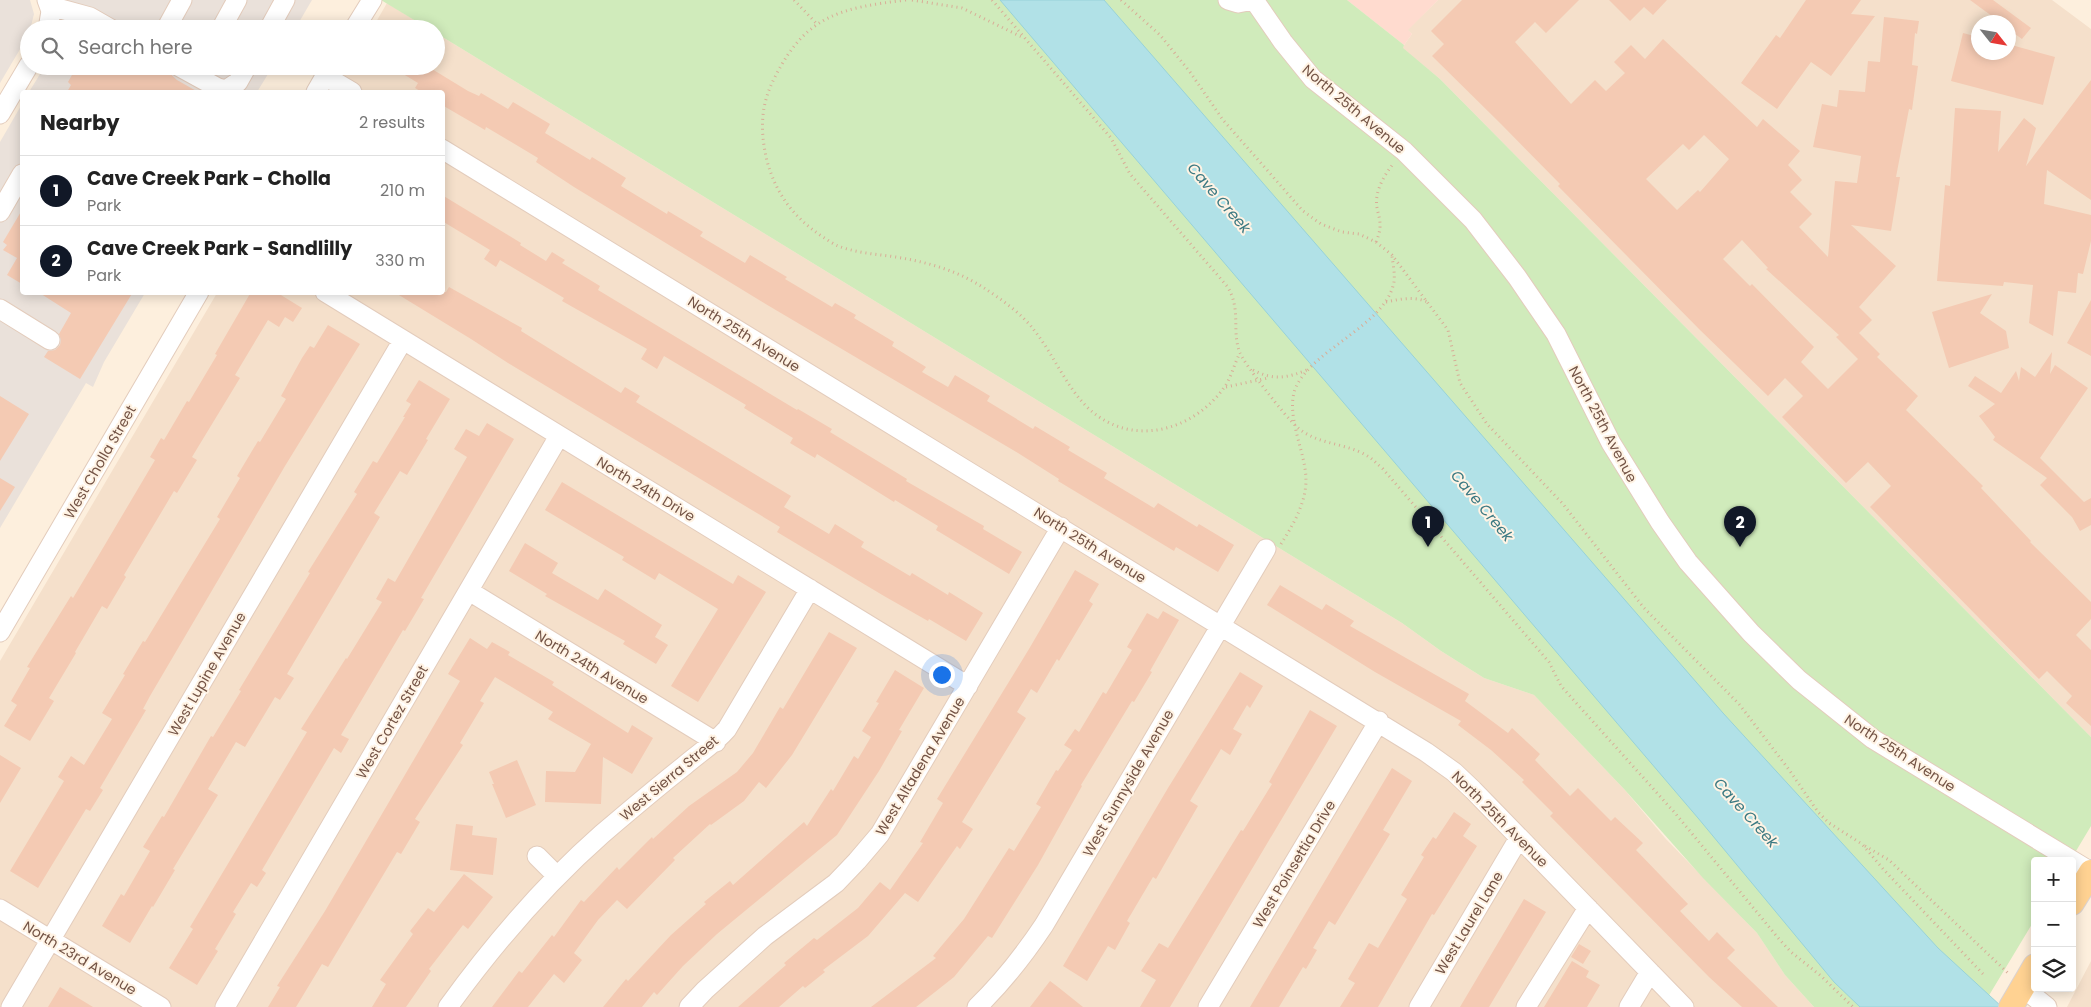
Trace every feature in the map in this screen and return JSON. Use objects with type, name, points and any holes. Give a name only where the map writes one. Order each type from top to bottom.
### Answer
[{"type":"main road","points":[[2073,902],[2091,872]]},
{"type":"main road","points":[[2016,997],[2031,973]]},
{"type":"street","points":[[171,20],[182,0]]},
{"type":"street","points":[[226,20],[237,0]]},
{"type":"street","points":[[274,20],[285,0]]},
{"type":"street","points":[[360,20],[372,0]]},
{"type":"street","name":"North 25th Avenue","points":[[1228,0],[1238,4],[1253,0],[1287,49],[1313,79],[1404,151],[1473,220],[1517,276],[1556,334],[1611,443],[1660,522],[1688,562],[1751,634],[1799,680],[1873,739],[2091,872]]},
{"type":"street","points":[[49,12],[90,17],[95,20]]},
{"type":"street","points":[[0,114],[23,75]]},
{"type":"street","points":[[202,75],[218,88],[226,90],[238,82],[242,75]]},
{"type":"street","points":[[317,90],[326,75]]},
{"type":"street","points":[[333,75],[350,90]]},
{"type":"street","name":"North 25th Avenue","points":[[445,150],[1379,722],[1454,772],[1474,790],[1684,1007]]},
{"type":"street","points":[[0,212],[20,177]]},
{"type":"street","name":"West Cholla Street","points":[[0,632],[197,295]]},
{"type":"street","name":"North 24th Drive","points":[[330,295],[968,686]]},
{"type":"street","points":[[0,309],[50,340]]},
{"type":"street","name":"West Lupine Avenue","points":[[11,1007],[403,340]]},
{"type":"street","name":"West Cortez Street","points":[[224,1007],[559,436]]},
{"type":"street","name":"West Altadena Avenue","points":[[689,1007],[765,936],[836,883],[880,834],[1061,527]]},
{"type":"street","name":"West Sunnyside Avenue","points":[[977,1007],[997,988],[1022,957],[1044,925],[1266,549]]},
{"type":"street","name":"West Sierra Street","points":[[448,1007],[477,969],[557,876],[602,834],[685,764],[716,742],[727,729],[810,589]]},
{"type":"street","name":"North 24th Avenue","points":[[469,591],[716,742]]},
{"type":"street","name":"West Poinsettia Drive","points":[[1208,1007],[1379,722]]},
{"type":"street","name":"West Laurel Lane","points":[[1419,1007],[1519,838]]},
{"type":"street","points":[[537,856],[557,876]]},
{"type":"street","points":[[1526,1007],[1588,908]]},
{"type":"street","name":"North 23rd Avenue","points":[[0,909],[161,1007]]},
{"type":"street","points":[[1629,1007],[1650,972]]},
{"type":"street","points":[[2016,997],[2047,1007]]},
{"type":"path","points":[[794,0],[816,23]]},
{"type":"path","points":[[906,0],[846,9],[816,23],[796,42],[782,62],[769,88],[761,116],[763,144],[772,181],[785,202],[799,218],[836,246],[940,267],[960,274],[984,288],[1033,328],[1064,377],[1090,409],[1112,423],[1147,431],[1167,429],[1186,422],[1207,407],[1225,387],[1240,352]]},
{"type":"path","points":[[912,0],[962,8],[1026,39]]},
{"type":"path","points":[[992,0],[1111,138],[1130,174],[1227,286],[1234,297],[1240,352],[1258,379],[1294,424],[1306,434],[1322,442],[1363,453],[1372,458],[1383,469],[1549,662],[1561,686],[1675,813],[1779,939],[1853,1007]]},
{"type":"path","points":[[1121,0],[1160,35],[1224,120],[1303,211],[1321,224],[1342,232],[1359,234],[1376,242],[1392,255],[1429,302],[1448,330],[1460,383],[1487,424],[1563,504],[1644,608],[1739,704],[1790,771],[1818,812],[1829,824],[1889,860],[2016,997]]},
{"type":"path","points":[[1376,242],[1382,230],[1377,197],[1383,179],[1404,151]]},
{"type":"path","points":[[1266,549],[1274,555],[1300,510],[1304,492],[1306,481],[1304,459],[1294,424],[1293,396],[1298,384],[1309,369],[1376,313],[1385,302],[1394,285],[1392,255]]},
{"type":"path","points":[[1385,302],[1412,298],[1429,302]]},
{"type":"path","points":[[1250,368],[1272,378]]},
{"type":"path","points":[[1225,387],[1258,379],[1289,377],[1309,369]]},
{"type":"path","points":[[1862,844],[1884,870],[1985,976]]},
{"type":"shaded area","points":[[0,0],[30,0],[34,14],[32,20],[20,20],[20,49],[0,83]]},
{"type":"shaded area","points":[[58,0],[312,0],[300,20],[59,20]]},
{"type":"shaded area","points":[[1347,0],[1438,0],[1408,30],[1412,34],[1404,45]]},
{"type":"shaded area","points":[[1438,0],[2052,0],[2091,29],[2091,737],[1440,79],[1402,48],[1412,34],[1407,30]]},
{"type":"shaded area","points":[[387,3],[414,20],[377,20]]},
{"type":"shaded area","points":[[445,38],[1402,623],[1441,651],[1484,678],[1534,695],[1624,789],[1665,838],[1757,933],[1785,975],[1814,1007],[0,1007],[0,661],[216,295],[445,295],[445,90],[335,90],[344,75],[445,75]]},
{"type":"shaded area","points":[[39,75],[267,75],[258,90],[30,90]]},
{"type":"shaded area","points":[[20,107],[20,295],[144,295],[104,362],[93,387],[86,383],[0,528],[0,142]]},
{"type":"shaded area","points":[[2091,961],[2091,1007],[2067,1007]]},
{"type":"green space","points":[[381,0],[1347,0],[1404,45],[1403,48],[1440,79],[2091,737],[2091,826],[2072,857],[2031,857],[2031,926],[1982,1007],[1814,1007],[1785,975],[1757,933],[1703,878],[1624,789],[1534,695],[1484,678],[1441,651],[1402,623],[445,38],[445,20],[414,20]]},
{"type":"water","name":"Cave Creek","points":[[1000,0],[1104,0],[1723,713],[1938,948],[2002,1007],[1860,1007],[1834,982],[1698,818]]},
{"type":"building","points":[[1462,0],[1579,0],[1546,33],[1535,22],[1515,42],[1571,104],[1595,80],[1606,91],[1625,73],[1614,62],[1631,45],[1645,59],[1663,39],[1757,127],[1763,119],[1800,151],[1788,165],[1802,180],[1790,192],[1812,214],[1799,227],[1828,257],[1835,181],[1857,183],[1861,156],[1813,147],[1822,104],[1837,107],[1839,90],[1865,92],[1868,61],[1880,62],[1884,17],[1919,21],[1917,34],[1915,33],[1912,65],[1918,66],[1912,110],[1909,109],[1896,177],[1900,177],[1891,231],[1851,225],[1896,266],[1859,307],[1872,320],[1859,333],[1880,354],[1877,357],[1918,396],[1906,410],[1983,486],[1981,488],[2030,542],[2091,602],[2091,619],[2076,635],[2091,650],[2091,726],[2066,703],[2072,696],[2047,671],[2039,679],[1870,507],[1891,486],[1868,462],[1846,483],[1782,417],[1803,396],[1785,378],[1768,396],[1699,329],[1558,186],[1560,184],[1432,56],[1444,44],[1431,31]],"holes":[[[1704,135],[1729,159],[1700,192],[1698,190],[1677,210],[1646,179],[1683,144],[1689,150]],[[1742,240],[1768,268],[1766,269],[1839,335],[1836,337],[1858,359],[1828,389],[1801,362],[1814,347],[1752,284],[1750,286],[1723,259]]]},
{"type":"building","points":[[1609,0],[1667,0],[1653,15],[1644,7],[1630,21]]},
{"type":"building","points":[[1806,0],[1861,0],[1851,14],[1875,16],[1831,76],[1811,62],[1777,109],[1741,83],[1776,35],[1780,38]]},
{"type":"building","points":[[1970,0],[1993,0],[2013,15],[1990,15]]},
{"type":"building","points":[[2016,17],[2031,28],[2022,39],[2016,35]]},
{"type":"building","points":[[1963,33],[1971,35],[1971,60],[2016,60],[2016,46],[2055,57],[2043,105],[1951,81]]},
{"type":"building","points":[[72,75],[172,75],[194,90],[68,90],[71,85],[68,82]]},
{"type":"building","points":[[405,75],[442,75],[468,91],[479,96],[481,93],[508,109],[513,102],[550,124],[545,133],[590,160],[592,157],[626,178],[621,186],[667,214],[668,211],[703,232],[700,236],[745,263],[750,255],[787,277],[785,279],[832,307],[835,303],[856,315],[854,318],[894,342],[892,346],[926,367],[922,372],[948,387],[955,375],[990,396],[987,401],[1033,429],[1035,426],[1070,447],[1068,450],[1107,473],[1104,478],[1154,508],[1158,503],[1197,527],[1199,524],[1234,545],[1218,572],[1176,547],[1174,551],[1058,481],[1059,479],[1018,453],[769,306],[574,187],[536,162],[538,158],[486,127],[485,130],[445,107],[445,90],[418,90],[415,88],[418,83]]},
{"type":"building","points":[[2091,80],[2091,200],[2047,170],[2044,204],[2091,215],[2091,241],[2083,274],[2078,273],[2076,293],[2058,291],[2053,336],[2029,323],[2033,285],[2004,282],[2003,286],[1937,281],[1945,185],[1950,186],[1955,108],[2001,111],[1998,152],[2024,118],[2036,128],[2026,166]]},
{"type":"building","points":[[445,197],[521,243],[520,245],[546,261],[552,252],[565,260],[562,263],[600,286],[598,290],[797,410],[832,429],[830,432],[907,479],[906,481],[984,526],[983,529],[1022,552],[1009,574],[936,530],[938,526],[895,500],[894,502],[817,454],[815,458],[790,443],[793,438],[744,408],[746,405],[664,356],[657,369],[641,359],[647,349],[562,301],[564,298],[500,260],[496,267],[484,259],[490,250],[445,223]]},
{"type":"building","points":[[20,213],[20,283],[7,275],[17,258],[3,250],[7,245],[3,242]]},
{"type":"building","points":[[449,287],[522,328],[521,331],[621,393],[625,387],[640,396],[636,402],[791,496],[784,507],[829,534],[835,524],[864,542],[861,547],[910,576],[912,573],[948,595],[949,592],[983,613],[966,641],[884,596],[777,532],[780,527],[399,295],[445,295]]},
{"type":"building","points":[[1992,294],[1980,313],[2006,331],[2009,348],[1949,368],[1932,312]]},
{"type":"building","points":[[43,295],[131,295],[80,379],[44,357],[48,351],[55,350],[60,345],[59,334],[71,313]]},
{"type":"building","points":[[249,295],[281,295],[302,308],[293,322],[285,317],[279,327],[268,320],[235,375],[240,378],[192,457],[197,460],[177,493],[174,491],[124,575],[126,577],[107,609],[102,606],[49,698],[54,701],[30,741],[4,726],[17,705],[11,701],[30,668],[27,667],[71,596],[73,598],[155,460],[150,457],[161,438],[164,440],[187,401],[189,402],[217,355],[215,354]]},
{"type":"building","points":[[2091,300],[2091,356],[2067,343]]},
{"type":"building","points":[[328,325],[360,344],[285,466],[150,696],[143,709],[146,710],[100,788],[103,790],[90,811],[86,809],[38,888],[10,871],[64,781],[58,777],[71,756],[84,765],[112,719],[102,713],[125,675],[123,674],[143,641],[145,642],[220,519],[217,517],[240,478],[237,476],[286,399],[281,396],[302,358],[310,346],[314,348]]},
{"type":"building","points":[[2052,352],[2050,374],[2055,365],[2088,388],[2040,458],[2084,502],[2091,498],[2091,525],[2080,531],[2072,517],[2040,485],[2047,478],[1993,440],[1995,437],[1979,416],[1995,404],[1968,386],[1975,376],[2001,393],[2016,371],[2019,381],[2021,367],[2035,377]]},
{"type":"building","points":[[419,380],[450,399],[407,475],[400,471],[374,513],[380,517],[287,674],[294,678],[280,700],[275,697],[245,747],[236,742],[208,789],[218,795],[130,943],[102,926],[121,894],[124,896],[150,851],[143,847],[162,816],[164,817],[211,736],[213,737],[241,691],[239,690],[310,573],[308,572],[357,494],[354,492],[373,461],[377,463],[405,417],[403,417],[411,404],[406,401]]},
{"type":"building","points":[[0,396],[29,414],[0,461]]},
{"type":"building","points":[[487,423],[514,439],[421,598],[424,599],[405,631],[403,630],[341,735],[349,739],[341,753],[334,748],[262,870],[266,873],[257,887],[251,883],[233,912],[236,914],[215,949],[218,951],[197,985],[169,968],[193,929],[190,927],[307,732],[301,729],[382,602],[376,599],[388,578],[395,582],[467,457],[454,449],[466,429],[479,436]]},
{"type":"building","points":[[0,478],[15,487],[0,511]]},
{"type":"building","points":[[562,482],[733,584],[738,575],[766,592],[698,702],[671,686],[718,609],[659,573],[655,580],[622,560],[624,557],[545,510]]},
{"type":"building","points":[[525,543],[558,563],[552,573],[598,600],[605,589],[662,625],[655,637],[668,645],[656,664],[623,644],[625,641],[545,596],[547,594],[509,571]]},
{"type":"building","points":[[1075,570],[1099,584],[1089,601],[1093,604],[1059,661],[1057,659],[1037,693],[1031,689],[1017,712],[1026,718],[962,822],[973,829],[960,849],[957,846],[918,902],[905,893],[868,936],[779,1007],[738,1007],[786,965],[784,963],[814,938],[817,940],[858,908],[880,882],[890,890],[923,843],[920,842],[943,803],[937,799]]},
{"type":"building","points":[[1280,585],[1322,610],[1326,604],[1354,621],[1350,626],[1469,694],[1465,701],[1508,733],[1512,728],[1540,754],[1535,760],[1570,796],[1578,788],[1611,821],[1615,817],[1643,843],[1636,850],[1688,904],[1680,911],[1709,941],[1717,932],[1735,950],[1727,958],[1778,1007],[1742,1007],[1709,977],[1550,816],[1553,813],[1522,782],[1524,780],[1491,750],[1458,725],[1461,721],[1375,672],[1267,605]]},
{"type":"building","points":[[1163,611],[1179,620],[1150,671],[1152,672],[1134,702],[1132,701],[1081,785],[1038,865],[992,938],[988,936],[954,977],[916,1007],[871,1007],[936,958],[933,956],[964,919],[1009,848],[1014,851],[1041,807],[1036,804],[1056,770],[1058,771],[1072,750],[1064,745],[1075,729],[1079,732],[1103,692],[1106,694],[1132,650],[1127,647],[1147,613],[1158,619]]},
{"type":"building","points":[[829,632],[857,648],[792,755],[766,788],[759,782],[744,801],[710,824],[673,858],[675,860],[627,909],[617,900],[598,920],[574,953],[582,960],[564,983],[554,974],[528,1007],[492,1007],[519,971],[522,973],[552,935],[554,937],[581,900],[584,902],[617,867],[619,870],[652,837],[653,839],[689,806],[737,772],[753,753],[780,707],[783,709]]},
{"type":"building","points":[[470,638],[487,649],[492,642],[510,652],[508,655],[554,682],[552,685],[628,733],[632,725],[653,738],[632,774],[603,757],[601,804],[545,802],[546,771],[575,772],[591,744],[548,719],[553,712],[495,677],[480,701],[484,703],[460,743],[463,745],[415,819],[420,822],[401,854],[397,852],[328,967],[322,964],[296,1007],[268,1007],[280,987],[277,986],[325,911],[460,681],[448,674]]},
{"type":"building","points":[[895,670],[924,688],[899,730],[902,731],[879,771],[837,835],[717,934],[683,966],[657,995],[654,992],[642,1007],[603,1007],[626,979],[628,981],[671,935],[706,904],[704,902],[730,881],[733,885],[804,822],[807,826],[831,789],[833,791],[854,756],[858,759],[871,737],[862,731],[879,703],[876,702]]},
{"type":"building","points":[[1240,672],[1263,686],[1250,708],[1247,705],[1233,729],[1242,734],[1230,755],[1221,749],[1190,801],[1198,806],[1156,879],[1153,877],[1127,921],[1130,923],[1115,950],[1108,946],[1087,981],[1063,966],[1168,788]]},
{"type":"building","points":[[1310,710],[1337,726],[1170,1007],[1140,1007],[1156,980],[1141,971],[1159,943],[1168,948],[1241,830],[1243,831],[1272,784],[1269,782]]},
{"type":"building","points":[[0,755],[21,768],[0,803]]},
{"type":"building","points":[[517,760],[536,805],[506,818],[489,772]]},
{"type":"building","points":[[1392,768],[1412,781],[1383,830],[1390,834],[1335,925],[1329,921],[1313,948],[1317,950],[1306,969],[1303,967],[1279,1007],[1250,1007]]},
{"type":"building","points":[[1454,812],[1471,824],[1463,836],[1477,846],[1434,915],[1432,914],[1378,1007],[1340,1007],[1355,983],[1348,979],[1369,943],[1378,948],[1407,899],[1401,895],[1424,857],[1421,855],[1433,837],[1436,839]]},
{"type":"building","points":[[456,824],[473,826],[472,835],[497,838],[493,875],[450,870]]},
{"type":"building","points":[[464,874],[493,897],[468,929],[463,925],[429,969],[431,971],[406,1007],[372,1007],[386,984],[380,980],[413,934],[410,931],[428,908],[434,912]]},
{"type":"building","points":[[1524,899],[1546,912],[1489,1007],[1460,1007]]},
{"type":"building","points":[[1579,944],[1591,951],[1583,964],[1571,957]]},
{"type":"building","points":[[1572,961],[1589,971],[1586,977],[1600,985],[1587,1007],[1544,1007]]},
{"type":"building","points":[[1050,981],[1058,987],[1083,1007],[1030,1007]]},
{"type":"building","points":[[60,987],[93,1007],[48,1007]]},
{"type":"place","name":"Cave Creek Park - Cholla","points":[[1428,547]]},
{"type":"place","name":"Cave Creek Park - Sandlilly","points":[[1740,547]]}]
